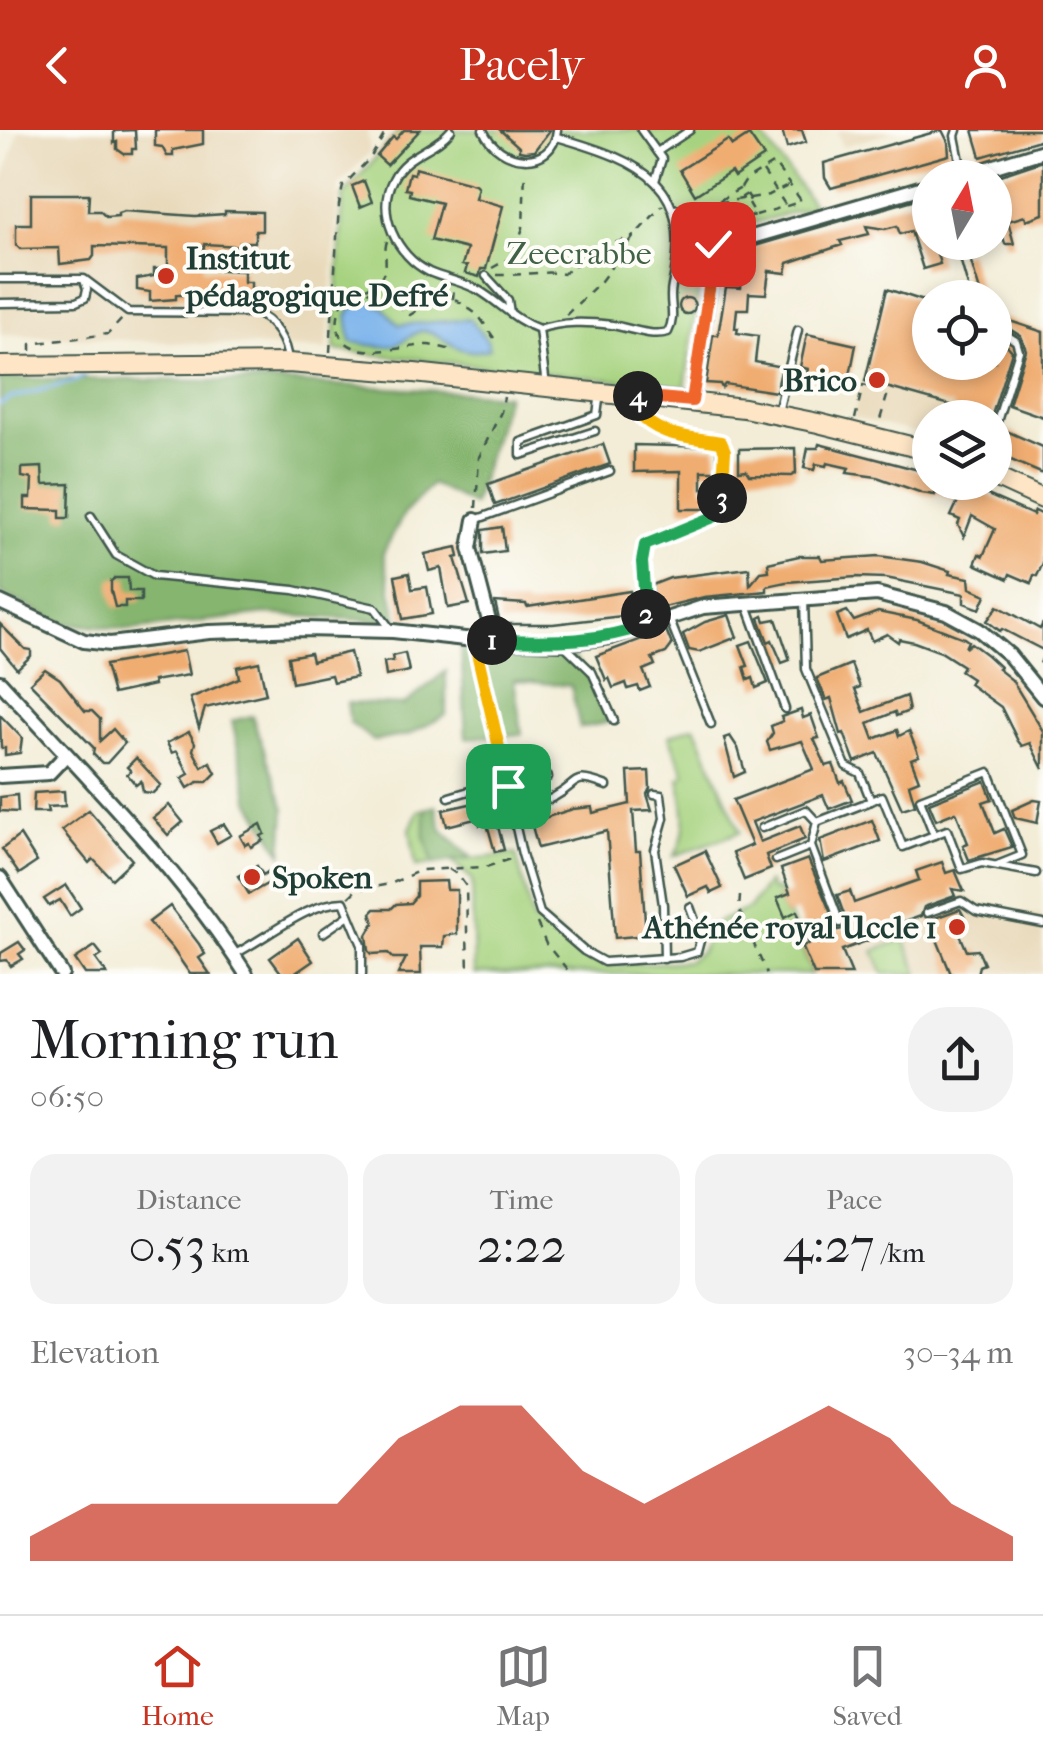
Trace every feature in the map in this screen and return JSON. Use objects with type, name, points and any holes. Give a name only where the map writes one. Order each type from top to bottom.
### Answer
[{"type":"main road","points":[[0,366],[328,366],[692,401],[777,414],[912,448]]},
{"type":"main road","points":[[1012,484],[1043,498]]},
{"type":"street","points":[[1012,160],[1043,150]]},
{"type":"street","points":[[692,401],[713,264],[724,245],[912,190]]},
{"type":"street","points":[[475,520],[470,548],[494,640]]},
{"type":"street","points":[[0,602],[84,641],[110,644],[209,632],[393,631],[474,640],[561,643],[611,637],[703,606],[877,594],[946,612],[979,630],[1009,656],[1043,697]]},
{"type":"street","points":[[0,682],[138,835],[246,974]]},
{"type":"street","points":[[0,776],[50,773],[66,755]]},
{"type":"street","points":[[0,878],[62,974]]},
{"type":"lane","points":[[451,130],[402,164],[391,182],[386,213],[393,234],[413,261],[426,271],[478,289],[521,322],[540,329],[560,322],[609,325],[658,335],[668,332],[674,321],[670,292],[678,261],[671,205],[655,180],[630,162],[557,134],[536,156],[510,159],[490,142],[483,130]]},
{"type":"lane","points":[[641,130],[662,160],[655,180]]},
{"type":"lane","points":[[657,152],[690,130]]},
{"type":"lane","points":[[958,130],[954,136],[958,160]]},
{"type":"lane","points":[[671,205],[692,208],[712,204]]},
{"type":"lane","points":[[692,208],[699,229],[721,250]]},
{"type":"lane","points":[[486,276],[508,300],[510,313]]},
{"type":"lane","points":[[0,279],[84,279],[128,312],[255,313],[267,317],[287,350],[288,363]]},
{"type":"lane","points":[[0,302],[76,302],[85,298],[84,279]]},
{"type":"lane","points":[[540,329],[546,387]]},
{"type":"lane","points":[[777,414],[798,330]]},
{"type":"lane","points":[[1012,339],[1019,351],[1012,373]]},
{"type":"lane","points":[[595,431],[521,455],[521,442],[597,415],[600,391]]},
{"type":"lane","points":[[636,396],[635,410],[647,424],[674,436],[721,442],[725,451],[721,514],[645,545],[642,562],[646,625]]},
{"type":"lane","points":[[475,520],[610,471]]},
{"type":"lane","points":[[91,516],[116,555],[154,576],[294,590],[375,608],[393,631]]},
{"type":"lane","points":[[804,598],[806,669],[846,766],[860,773],[871,800]]},
{"type":"lane","points":[[746,602],[786,709]]},
{"type":"lane","points":[[668,617],[711,724]]},
{"type":"lane","points":[[474,640],[536,907],[593,958],[613,964],[693,954],[702,937],[690,908]]},
{"type":"lane","points":[[561,643],[592,672],[614,721]]},
{"type":"lane","points":[[934,835],[920,799],[988,772],[1022,855],[996,866]]},
{"type":"lane","points":[[449,797],[548,777]]},
{"type":"lane","points":[[512,808],[558,795],[575,780],[586,778],[606,786]]},
{"type":"lane","points":[[654,794],[661,795],[664,802],[655,850],[663,905],[664,959]]},
{"type":"lane","points":[[817,822],[882,796],[903,847],[946,830],[962,869],[982,862],[1036,874]]},
{"type":"lane","points":[[762,828],[806,810],[817,822]]},
{"type":"lane","points":[[817,822],[810,846],[840,923]]},
{"type":"lane","points":[[776,860],[810,846]]},
{"type":"lane","points":[[927,913],[961,901],[976,911],[1043,924]]},
{"type":"lane","points":[[234,954],[308,910],[325,902],[344,902],[362,945],[362,974]]},
{"type":"lane","points":[[323,933],[349,915]]},
{"type":"path","points":[[328,366],[343,186],[388,130]]},
{"type":"path","points":[[524,160],[523,228],[512,256],[490,269],[494,274],[563,274],[596,250],[634,236]]},
{"type":"path","points":[[712,204],[774,162],[800,202],[747,218]]},
{"type":"path","points":[[762,170],[786,206]]},
{"type":"path","points":[[749,200],[790,186]]},
{"type":"path","points":[[740,188],[743,197]]},
{"type":"path","points":[[712,204],[743,197],[749,200],[756,215]]},
{"type":"path","points":[[712,204],[729,230]]},
{"type":"path","points":[[560,322],[615,264],[658,208],[671,205]]},
{"type":"path","points":[[367,290],[384,272],[384,252],[393,234]]},
{"type":"path","points":[[453,298],[455,282]]},
{"type":"path","points":[[452,350],[428,345],[384,352],[348,345],[337,326],[340,307],[355,292],[367,290],[392,300],[410,315],[439,296],[453,298],[478,314],[494,338]]},
{"type":"path","points":[[31,358],[31,344],[108,334],[128,312]]},
{"type":"path","points":[[854,420],[863,385],[888,393],[878,426]]},
{"type":"path","points":[[475,520],[479,457],[500,412]]},
{"type":"path","points":[[1043,656],[1038,666],[1043,668]]},
{"type":"path","points":[[344,902],[356,890],[390,884],[421,870],[486,867],[522,854]]},
{"type":"path","points":[[448,869],[458,874],[466,886],[468,974]]},
{"type":"path","points":[[740,896],[740,910],[767,974]]},
{"type":"path","points":[[536,907],[538,927],[546,944],[571,974]]},
{"type":"shaded area","name":"Institut pédagogique Defré","points":[[19,130],[367,130],[370,152],[339,185],[327,350],[0,334],[0,190]]},
{"type":"shaded area","points":[[836,130],[899,130],[843,146]]},
{"type":"shaded area","points":[[887,289],[912,297],[912,380],[1012,380],[1012,321],[1033,327],[1007,400],[912,400],[912,432],[853,417]]},
{"type":"shaded area","name":"Athénée royal Uccle 1","points":[[956,896],[979,905],[1043,917],[1043,974],[812,974],[803,952]]},
{"type":"green space","name":"Zeecrabbe","points":[[399,130],[758,130],[814,206],[722,232],[703,255],[685,388],[334,350],[343,196]]},
{"type":"green space","points":[[0,378],[287,382],[507,395],[473,505],[432,484],[404,514],[383,553],[398,622],[266,614],[129,630],[62,623],[0,593]]},
{"type":"green space","points":[[461,644],[570,654],[588,674],[609,722],[580,728],[571,686],[514,680],[522,734],[466,738]]},
{"type":"green space","points":[[446,671],[446,715],[408,735],[374,741],[350,723],[347,703],[404,705]]},
{"type":"green space","points":[[252,716],[285,809],[282,854],[249,799],[232,721]]},
{"type":"green space","points":[[695,726],[740,832],[674,856],[684,828],[679,778],[685,775],[669,736]]},
{"type":"green space","points":[[436,806],[442,830],[472,858],[433,864],[425,836],[425,809]]},
{"type":"green space","points":[[425,809],[425,836],[433,864],[416,866],[410,829],[418,811]]},
{"type":"green space","points":[[516,854],[533,922],[542,920],[590,960],[608,966],[688,961],[701,952],[706,942],[702,929],[749,908],[768,882],[772,891],[778,889],[781,897],[777,899],[785,916],[789,915],[812,974],[474,974],[472,879],[451,861]]},
{"type":"green space","points":[[904,939],[919,974],[884,974],[874,951]]},
{"type":"water","points":[[369,301],[383,307],[399,325],[469,319],[487,340],[489,349],[466,350],[428,331],[388,346],[351,342],[347,316],[355,303]]},
{"type":"building","points":[[135,130],[136,149],[132,149],[132,154],[124,154],[114,143],[114,131]]},
{"type":"building","points":[[155,130],[203,130],[203,144],[173,150],[173,156],[167,156],[162,147],[155,146]]},
{"type":"building","points":[[404,130],[420,130],[387,165],[377,156]]},
{"type":"building","points":[[500,130],[550,130],[534,151],[525,152],[519,151]]},
{"type":"building","points":[[782,130],[802,130],[806,142],[787,148]]},
{"type":"building","points":[[942,130],[948,142],[949,155],[912,160],[912,165],[831,188],[825,178],[824,163]]},
{"type":"building","points":[[973,130],[1043,130],[1043,139],[981,157]]},
{"type":"building","points":[[749,135],[764,157],[734,177],[731,172],[695,195],[680,170],[728,140],[732,146]]},
{"type":"building","points":[[1043,161],[1043,214],[1012,220],[1012,171]]},
{"type":"building","points":[[415,168],[475,184],[475,198],[503,206],[486,269],[481,269],[479,277],[465,273],[467,266],[462,265],[467,249],[431,240],[441,203],[409,195],[410,190],[405,189],[409,173],[414,174]]},
{"type":"building","points":[[364,181],[372,202],[360,207],[352,186]]},
{"type":"building","points":[[31,194],[89,194],[88,211],[100,211],[106,217],[124,211],[195,216],[225,211],[262,212],[262,231],[255,231],[255,242],[240,242],[240,246],[204,244],[203,269],[244,271],[244,282],[251,282],[251,295],[211,300],[176,295],[176,299],[150,301],[150,292],[137,290],[137,279],[154,276],[154,269],[168,269],[168,248],[94,246],[91,260],[60,264],[59,248],[20,249],[16,245],[16,224],[31,224]]},
{"type":"building","points":[[912,200],[912,234],[911,231],[900,234],[897,226],[866,226],[869,234],[840,241],[842,245],[788,263],[786,273],[769,271],[766,294],[749,293],[748,309],[737,309],[737,333],[758,336],[755,362],[782,367],[776,392],[706,383],[726,287],[741,288],[743,269],[723,266],[731,253]]},
{"type":"building","points":[[686,256],[702,258],[700,281],[683,278]]},
{"type":"building","points":[[920,260],[939,260],[940,264],[923,269]]},
{"type":"building","points":[[960,260],[970,260],[977,280],[966,280]]},
{"type":"building","points":[[887,289],[912,297],[912,380],[1003,380],[997,400],[933,400],[865,381]]},
{"type":"building","points":[[687,298],[695,306],[687,314],[679,306]]},
{"type":"building","points":[[1012,322],[1043,332],[1043,417],[1012,406],[1026,350],[1021,336],[1012,331]]},
{"type":"building","points":[[807,334],[856,345],[848,386],[806,377],[808,369],[800,367]]},
{"type":"building","points":[[1012,433],[1043,447],[1043,474],[1012,460]]},
{"type":"building","points":[[603,444],[610,464],[495,505],[488,484]]},
{"type":"building","points":[[819,444],[912,468],[912,489],[877,477],[847,473],[849,468],[827,463],[816,464],[814,470],[804,468],[808,448],[818,448]]},
{"type":"building","points":[[634,445],[716,447],[717,471],[702,471],[702,489],[708,488],[708,509],[681,509],[681,471],[634,472]]},
{"type":"building","points":[[795,448],[796,473],[791,476],[749,475],[746,470],[739,471],[739,449]]},
{"type":"building","points":[[42,467],[43,485],[70,484],[69,518],[60,518],[60,510],[25,509],[25,498],[31,498],[32,479],[22,477],[22,468]]},
{"type":"building","points":[[999,500],[1033,515],[1035,511],[1043,515],[1043,563],[1031,583],[1010,574],[1008,579],[975,564],[995,529],[972,516],[964,537],[958,525],[960,520],[951,516],[958,501]]},
{"type":"building","points":[[502,527],[505,551],[483,554],[483,530]]},
{"type":"building","points":[[457,547],[459,557],[455,558],[469,604],[448,608],[441,568],[429,571],[425,554]]},
{"type":"building","points":[[820,556],[822,560],[879,556],[922,562],[969,578],[970,588],[986,595],[980,609],[964,603],[964,594],[886,578],[856,577],[786,582],[767,586],[767,591],[704,597],[668,606],[654,603],[652,585],[670,578],[749,568],[750,585],[761,572],[769,571],[768,563]]},
{"type":"building","points":[[409,573],[412,589],[427,587],[432,614],[403,619],[395,576]]},
{"type":"building","points":[[128,578],[129,591],[141,591],[141,601],[125,601],[125,607],[115,607],[111,581]]},
{"type":"building","points":[[630,591],[637,612],[631,615],[553,624],[500,624],[495,602],[527,607]]},
{"type":"building","points":[[998,606],[1040,629],[1043,623],[1043,650],[987,621]]},
{"type":"building","points":[[847,611],[854,621],[878,612],[917,620],[964,638],[968,641],[965,648],[971,643],[987,655],[1012,680],[1043,731],[1043,769],[1030,743],[1022,746],[1018,741],[1001,707],[969,684],[972,679],[960,671],[963,666],[941,652],[914,642],[898,642],[887,634],[872,641],[867,630],[846,639],[837,615]]},
{"type":"building","points":[[729,615],[737,637],[699,652],[689,650],[683,634]]},
{"type":"building","points":[[763,616],[765,621],[776,619],[790,660],[782,663],[772,640],[768,642],[759,618]]},
{"type":"building","points":[[0,624],[25,649],[31,650],[31,656],[17,669],[0,648]]},
{"type":"building","points":[[666,630],[672,645],[666,653],[652,658],[655,665],[643,670],[650,687],[640,691],[638,686],[628,689],[626,683],[613,688],[596,656]]},
{"type":"building","points":[[751,641],[768,683],[756,688],[753,678],[748,680],[744,667],[748,666],[740,645]]},
{"type":"building","points":[[184,651],[189,675],[113,694],[105,665]]},
{"type":"building","points":[[350,652],[356,677],[333,682],[331,675],[292,683],[288,657],[310,653],[312,661]]},
{"type":"building","points":[[405,653],[409,671],[386,676],[384,662]]},
{"type":"building","points":[[259,662],[266,694],[205,708],[199,728],[190,698],[239,678],[237,667]]},
{"type":"building","points":[[851,664],[864,712],[906,696],[909,711],[868,723],[874,739],[897,730],[899,736],[909,731],[919,756],[911,759],[919,780],[909,784],[915,805],[902,809],[877,753],[855,762],[844,733],[841,734],[831,698],[826,700],[817,678]]},
{"type":"building","points":[[45,669],[60,679],[85,711],[92,711],[100,719],[100,741],[113,729],[125,743],[107,763],[93,754],[94,748],[30,683]]},
{"type":"building","points":[[801,710],[803,718],[811,715],[819,738],[814,739],[826,766],[833,764],[852,800],[829,809],[823,795],[752,822],[760,842],[800,826],[805,839],[766,855],[771,869],[744,880],[733,853],[752,845],[733,800],[814,769],[802,741],[770,750],[767,742],[773,733],[771,726],[783,721],[781,717]]},
{"type":"building","points":[[0,715],[22,738],[20,753],[5,755],[5,748],[1,748]]},
{"type":"building","points":[[189,732],[202,767],[210,762],[216,773],[207,782],[188,788],[182,778],[189,774],[177,751],[172,753],[167,743]]},
{"type":"building","points":[[730,736],[745,772],[734,777],[724,738]]},
{"type":"building","points":[[136,758],[161,785],[153,793],[143,792],[141,781],[136,785],[127,774],[131,771],[127,767]]},
{"type":"building","points":[[649,771],[647,794],[652,810],[633,811],[646,935],[615,938],[607,831],[538,848],[531,822],[573,809],[592,807],[593,813],[630,804],[628,772]]},
{"type":"building","points":[[985,781],[992,799],[983,802],[995,833],[1004,829],[1012,847],[969,860],[963,845],[968,843],[956,812],[936,820],[929,803]]},
{"type":"building","points":[[64,791],[65,806],[33,812],[34,793]]},
{"type":"building","points":[[17,795],[18,812],[0,811],[0,797]]},
{"type":"building","points":[[481,797],[484,805],[492,803],[504,850],[495,852],[487,824],[480,825],[479,818],[447,826],[443,810],[474,803],[473,799]]},
{"type":"building","points":[[1034,800],[1041,801],[1037,823],[1015,818],[1012,810]]},
{"type":"building","points":[[169,805],[183,822],[168,835],[153,818]]},
{"type":"building","points":[[89,810],[132,860],[112,879],[93,859],[89,863],[62,830]]},
{"type":"building","points":[[872,820],[880,841],[824,862],[820,840]]},
{"type":"building","points":[[224,824],[231,835],[217,843],[210,831]]},
{"type":"building","points":[[261,824],[263,840],[251,847],[249,843],[245,845],[240,836]]},
{"type":"building","points":[[20,835],[37,862],[19,874],[2,849]]},
{"type":"building","points":[[705,851],[722,888],[711,893],[708,887],[688,896],[674,865]]},
{"type":"building","points":[[808,859],[838,930],[847,923],[837,895],[850,891],[854,903],[919,880],[916,871],[942,862],[946,873],[955,870],[964,891],[952,889],[955,896],[924,907],[921,916],[893,926],[894,931],[842,950],[852,974],[814,974],[802,946],[809,944],[797,911],[785,917],[777,898],[790,893],[781,869]]},
{"type":"building","points":[[257,866],[263,875],[269,871],[274,880],[249,894],[238,876]]},
{"type":"building","points":[[446,881],[447,890],[457,890],[457,934],[444,936],[443,947],[420,947],[421,974],[398,974],[406,958],[369,951],[367,935],[374,923],[371,913],[410,903],[416,896],[416,882]]},
{"type":"building","points":[[66,885],[81,908],[70,916],[60,900],[49,906],[44,899]]},
{"type":"building","points":[[170,906],[205,954],[199,958],[210,974],[190,974],[149,922]]},
{"type":"building","points":[[960,909],[966,920],[958,930],[967,951],[978,950],[984,964],[977,974],[951,974],[929,920]]},
{"type":"building","points":[[298,938],[313,961],[294,974],[282,974],[270,958]]},
{"type":"building","points":[[19,942],[25,950],[19,954],[23,959],[11,966],[7,960],[0,961],[1,953]]},
{"type":"building","points":[[95,946],[102,955],[96,959],[107,974],[85,974],[75,959]]},
{"type":"waterway","points":[[0,404],[83,376]]},
{"type":"place","name":"Institut pédagogique Defré","points":[[166,276]]},
{"type":"place","name":"Brico","points":[[877,380]]},
{"type":"place","name":"Spoken","points":[[252,877]]},
{"type":"place","name":"Athénée royal Uccle 1","points":[[957,927]]},
{"type":"route","points":[[508,786],[474,640],[561,643],[611,637],[646,625],[642,562],[645,545],[721,514],[725,466],[721,442],[674,436],[647,424],[635,410],[636,396],[692,401],[713,264],[721,250],[713,244]]}]
